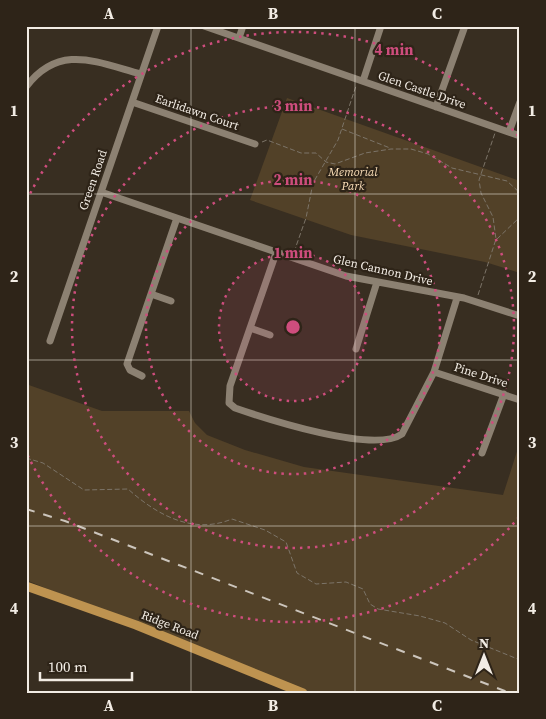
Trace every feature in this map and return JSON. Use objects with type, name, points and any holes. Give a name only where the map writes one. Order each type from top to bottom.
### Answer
[{"type":"main road","name":"Ridge Road","points":[[26,586],[145,628],[303,693]]},
{"type":"street","name":"Green Road","points":[[50,341],[158,26]]},
{"type":"street","name":"Glen Castle Drive","points":[[204,26],[520,136]]},
{"type":"street","points":[[239,38],[243,26]]},
{"type":"street","points":[[361,80],[381,26]]},
{"type":"street","points":[[436,107],[465,26]]},
{"type":"street","points":[[26,88],[37,73],[47,65],[73,59],[90,60],[141,74]]},
{"type":"street","name":"Earlidawn Court","points":[[132,102],[254,144]]},
{"type":"street","points":[[510,132],[520,102]]},
{"type":"street","name":"Glen Cannon Drive","points":[[101,192],[346,276],[476,301],[520,316]]},
{"type":"street","points":[[142,376],[130,370],[127,364],[177,218]]},
{"type":"street","points":[[276,253],[230,386],[229,403],[235,408],[295,428],[351,438],[394,440],[402,434],[434,372],[457,298]]},
{"type":"street","points":[[356,349],[377,282]]},
{"type":"street","points":[[151,294],[172,301]]},
{"type":"street","points":[[250,328],[270,334]]},
{"type":"street","name":"Pine Drive","points":[[434,372],[520,400]]},
{"type":"street","points":[[482,453],[504,394]]},
{"type":"path","points":[[292,258],[306,218],[313,183],[326,162],[342,129],[361,80]]},
{"type":"path","points":[[476,301],[496,240],[493,217],[481,193],[478,180],[497,128]]},
{"type":"path","points":[[342,129],[391,149]]},
{"type":"path","points":[[254,144],[267,140],[301,152],[316,153],[326,162],[335,164],[365,154],[391,149],[411,149],[428,154],[452,168],[507,181],[520,193]]},
{"type":"path","points":[[496,240],[520,217]]},
{"type":"path","points":[[26,458],[43,464],[84,490],[128,489],[148,507],[177,521],[216,526],[232,519],[265,530],[286,542],[297,573],[316,584],[346,582],[362,589],[370,604],[378,609],[420,616],[444,623],[471,640],[520,660]]},
{"type":"green space","name":"Memorial Park","points":[[287,98],[520,181],[520,273],[485,262],[351,235],[250,200]]},
{"type":"green space","points":[[26,384],[102,411],[189,411],[195,423],[207,435],[245,450],[304,467],[503,495],[520,442],[520,693],[301,693],[26,580]]},
{"type":"railway","points":[[26,509],[65,521],[510,693]]}]
